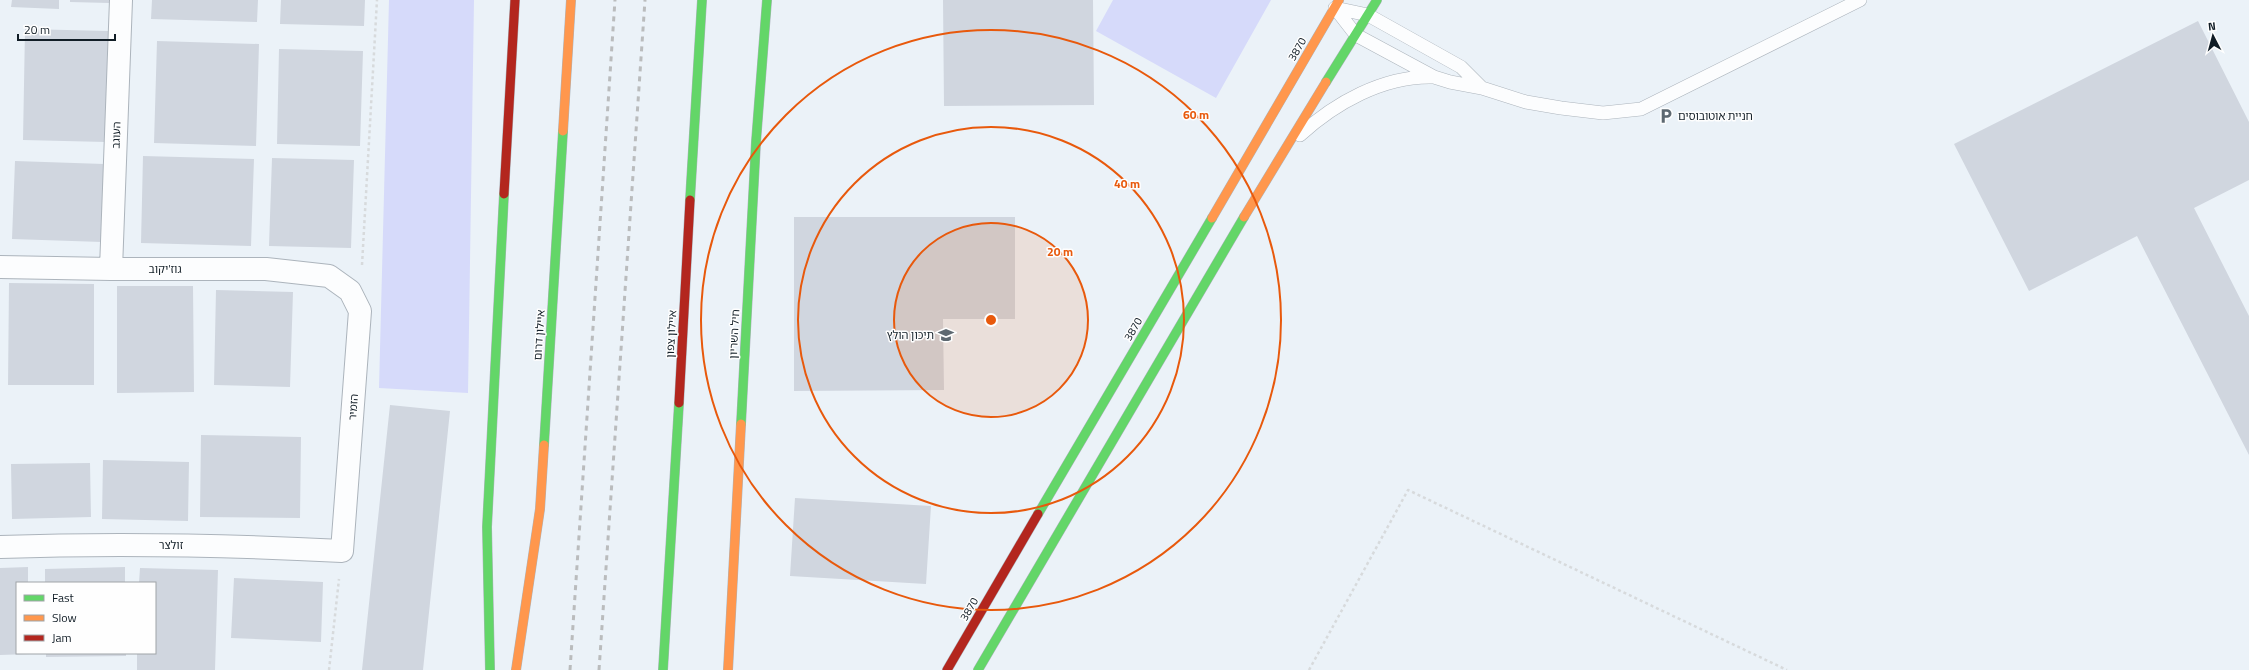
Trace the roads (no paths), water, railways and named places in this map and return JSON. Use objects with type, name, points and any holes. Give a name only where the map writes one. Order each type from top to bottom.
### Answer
[{"type":"main road","points":[[490,670],[488,519],[498,296],[515,0]]},
{"type":"main road","name":"איילון דרום","points":[[516,670],[540,509],[571,0]]},
{"type":"main road","name":"איילון צפון","points":[[663,670],[702,0]]},
{"type":"main road","name":"חיל השריון","points":[[728,670],[756,142],[767,0]]},
{"type":"main road","points":[[978,670],[1281,153],[1356,35],[1376,0]]},
{"type":"main road","name":"3870","points":[[947,670],[1337,4]]},
{"type":"street","name":"העוגב","points":[[111,269],[121,0]]},
{"type":"street","name":"גוז'יקוב","points":[[0,266],[111,269],[266,269],[329,276]]},
{"type":"street","name":"הזמיר","points":[[329,276],[350,291],[360,311],[342,551]]},
{"type":"street","name":"זולצר","points":[[0,547],[68,545],[235,546],[342,551]]},
{"type":"lane","points":[[1337,4],[1356,35],[1434,76],[1465,87],[1482,88],[1526,102],[1603,113],[1641,109],[1860,0]]},
{"type":"lane","points":[[1337,4],[1368,14],[1461,67],[1482,88]]},
{"type":"lane","points":[[1281,153],[1329,110],[1359,95],[1389,83],[1419,76],[1434,76]]},
{"type":"railway","points":[[570,670],[615,0]]},
{"type":"railway","points":[[599,670],[645,0]]},
{"type":"place","name":"חניית אוטובוסים","points":[[1666,116]]},
{"type":"place","name":"תיכון הולץ","points":[[946,335]]}]
